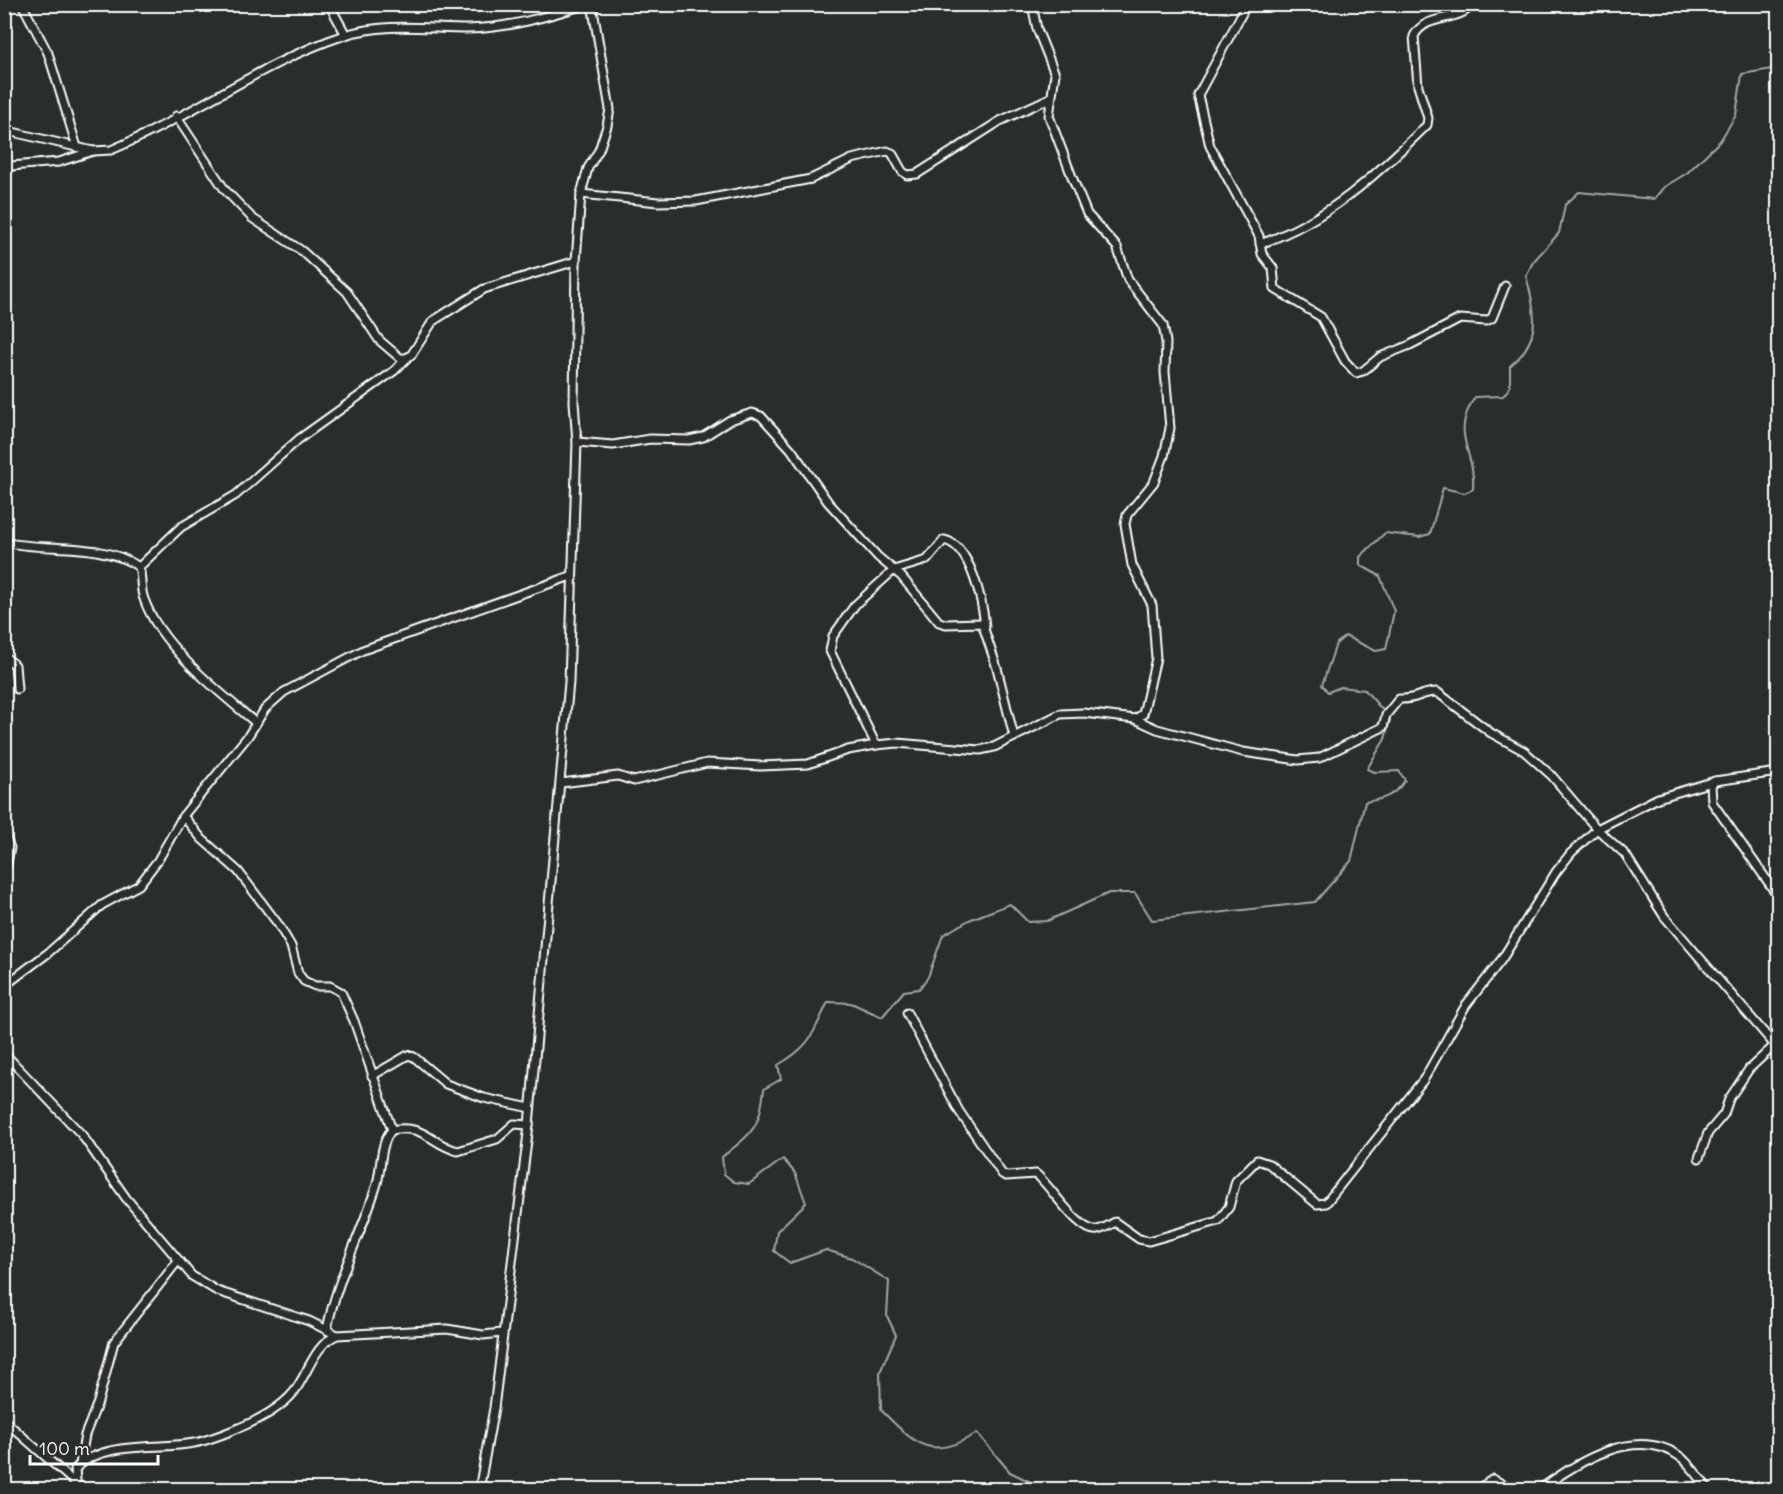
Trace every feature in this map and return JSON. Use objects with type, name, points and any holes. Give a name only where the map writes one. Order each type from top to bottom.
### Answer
[{"type":"street","points":[[22,4],[48,53],[77,147]]},
{"type":"street","points":[[328,4],[346,35]]},
{"type":"street","points":[[4,175],[11,166],[59,162],[93,151],[111,150],[244,79],[346,35],[416,27],[467,29],[506,26],[590,4],[610,109],[599,150],[588,168],[581,194],[576,261],[574,402],[577,442],[569,682],[529,1125],[494,1408],[479,1490]]},
{"type":"street","points":[[1032,4],[1037,29],[1047,49],[1055,74],[1049,116],[1087,214],[1117,247],[1128,280],[1163,325],[1166,342],[1165,372],[1170,428],[1164,456],[1154,482],[1127,515],[1125,524],[1132,565],[1152,605],[1156,658],[1145,709],[1135,719]]},
{"type":"street","points":[[1247,4],[1198,95],[1210,146],[1232,183],[1260,243],[1262,255],[1273,268],[1275,289],[1321,317],[1345,361],[1356,373],[1380,357],[1410,345],[1460,319],[1486,321],[1492,318],[1505,286]]},
{"type":"street","points":[[1260,243],[1294,232],[1320,217],[1380,172],[1427,125],[1428,118],[1418,86],[1414,36],[1426,22],[1468,11],[1473,4]]},
{"type":"street","points":[[581,194],[658,202],[696,201],[811,179],[852,159],[888,151],[892,153],[902,171],[907,175],[917,174],[1000,121],[1050,98]]},
{"type":"street","points":[[176,116],[225,190],[252,218],[302,251],[347,292],[379,340],[400,358],[407,358]]},
{"type":"street","points":[[4,130],[93,151]]},
{"type":"street","points":[[139,567],[181,527],[236,495],[299,439],[394,371],[407,358],[433,321],[484,289],[576,261]]},
{"type":"street","points":[[577,442],[613,445],[650,439],[689,440],[703,437],[730,420],[752,413],[761,416],[791,449],[828,502],[878,557],[894,570],[939,622],[957,624],[979,622],[985,627]]},
{"type":"street","points":[[876,745],[850,687],[834,661],[830,644],[855,605],[894,570],[927,560],[944,540],[956,546],[970,567],[983,604],[985,627],[1014,738]]},
{"type":"street","points":[[4,542],[37,549],[85,550],[117,556],[139,567]]},
{"type":"street","points":[[139,567],[142,597],[156,622],[207,681],[256,723]]},
{"type":"street","points":[[4,986],[48,953],[102,905],[129,893],[139,885],[158,860],[183,816],[273,701],[293,686],[363,650],[571,576]]},
{"type":"street","points":[[4,656],[15,665],[17,689]]},
{"type":"street","points":[[561,783],[618,776],[634,781],[707,763],[761,766],[808,764],[849,750],[897,743],[980,750],[994,747],[1060,714],[1084,713],[1135,719],[1157,729],[1243,752],[1298,760],[1319,758],[1383,727],[1386,715],[1399,699],[1415,700],[1428,692],[1437,692],[1491,733],[1524,751],[1552,776],[1597,829],[1625,854],[1664,916],[1777,1047],[1744,1077],[1729,1100],[1724,1114],[1708,1133],[1699,1158]]},
{"type":"street","points":[[907,1013],[959,1111],[1002,1174],[1006,1176],[1036,1174],[1046,1182],[1067,1210],[1090,1229],[1097,1230],[1115,1222],[1139,1239],[1149,1241],[1218,1221],[1228,1207],[1236,1181],[1257,1160],[1269,1164],[1317,1204],[1326,1203],[1424,1079],[1466,1005],[1502,959],[1556,872],[1597,829],[1658,798],[1714,781],[1779,772]]},
{"type":"street","points":[[1714,781],[1712,802],[1779,896]]},
{"type":"street","points":[[183,816],[202,838],[238,871],[278,924],[291,946],[298,973],[304,981],[315,986],[330,986],[341,993],[354,1021],[392,1130]]},
{"type":"street","points":[[4,832],[10,848],[4,878]]},
{"type":"street","points":[[4,1053],[82,1135],[126,1198],[177,1262],[192,1276],[218,1291],[251,1300],[327,1328],[337,1335]]},
{"type":"street","points":[[372,1076],[408,1055],[414,1057],[446,1084],[484,1098],[530,1108]]},
{"type":"street","points":[[392,1130],[419,1130],[458,1151],[497,1138],[514,1124],[529,1125]]},
{"type":"street","points":[[80,1464],[106,1453],[195,1443],[244,1426],[285,1402],[308,1373],[324,1342],[338,1286],[376,1188],[386,1140],[392,1130]]},
{"type":"street","points":[[76,1480],[74,1473],[80,1464],[85,1435],[98,1402],[114,1342],[177,1262]]},
{"type":"street","points":[[324,1342],[337,1335],[447,1329],[483,1335],[502,1333]]},
{"type":"street","points":[[4,1420],[76,1480],[83,1490]]},
{"type":"street","points":[[1539,1490],[1584,1460],[1612,1449],[1645,1443],[1679,1456],[1709,1490]]},
{"type":"street","points":[[1476,1490],[1492,1479],[1514,1490]]},
{"type":"waterway","points":[[1385,713],[1365,690],[1341,687],[1328,692],[1322,685],[1336,644],[1345,636],[1376,651],[1386,649],[1394,611],[1380,576],[1360,565],[1360,557],[1385,533],[1419,537],[1430,534],[1443,488],[1465,493],[1473,489],[1473,475],[1465,443],[1464,422],[1475,397],[1503,396],[1510,387],[1510,366],[1527,346],[1534,324],[1534,313],[1526,276],[1533,262],[1559,233],[1565,205],[1579,192],[1654,199],[1664,187],[1687,173],[1720,141],[1736,115],[1742,74],[1778,68]]},
{"type":"waterway","points":[[1047,1490],[1010,1472],[977,1433],[947,1446],[924,1445],[904,1432],[881,1410],[880,1372],[896,1335],[887,1316],[889,1281],[852,1258],[826,1250],[790,1263],[774,1251],[777,1231],[806,1203],[795,1173],[783,1159],[749,1184],[734,1182],[724,1174],[722,1157],[753,1129],[760,1113],[764,1089],[781,1079],[778,1065],[797,1052],[809,1039],[828,1002],[851,1003],[882,1017],[904,991],[919,989],[928,977],[943,935],[969,920],[1010,904],[1028,922],[1047,921],[1109,893],[1135,893],[1152,920],[1315,902],[1351,861],[1365,802],[1388,796],[1405,780],[1399,771],[1375,772],[1367,769],[1385,739],[1390,720],[1388,718]]}]
